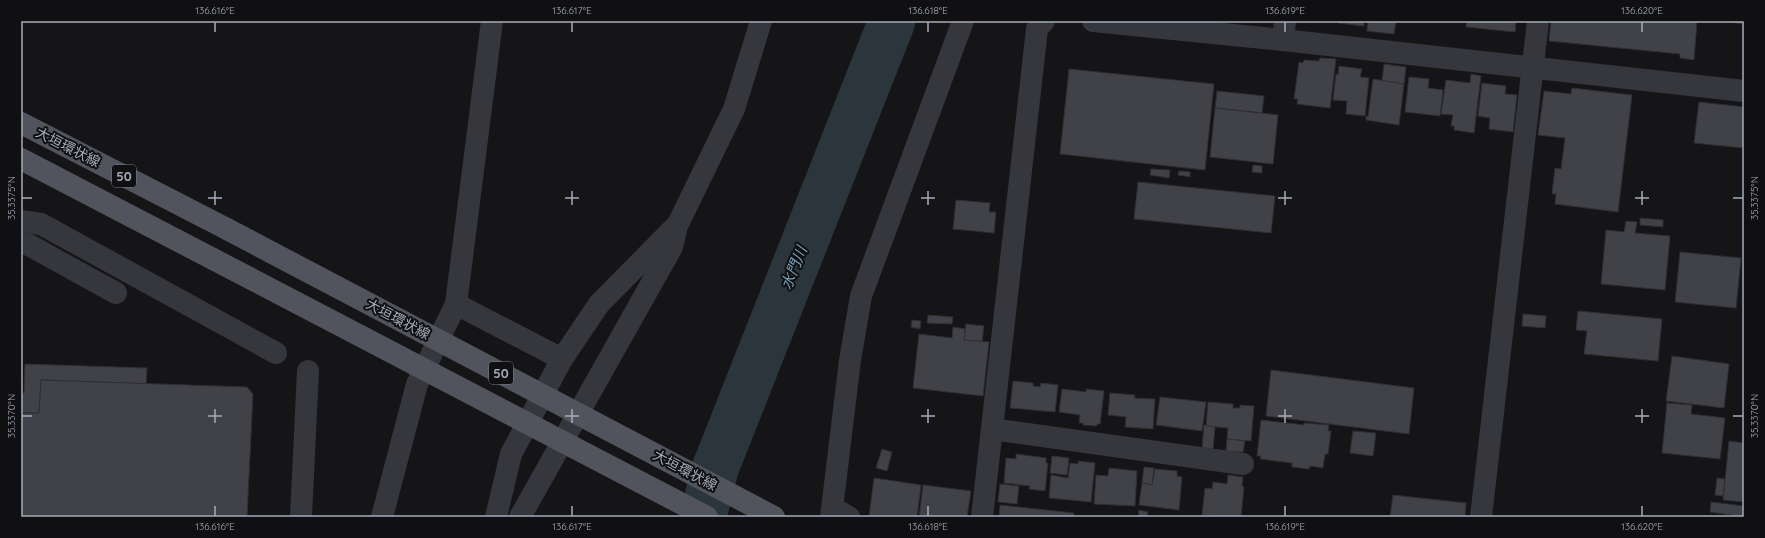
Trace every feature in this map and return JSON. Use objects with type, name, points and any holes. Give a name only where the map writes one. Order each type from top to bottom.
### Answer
[{"type":"main road","name":"大垣環状線","points":[[21,123],[227,229],[774,517]]},
{"type":"main road","name":"50","points":[[21,159],[707,517]]},
{"type":"street","points":[[382,517],[417,384],[456,304],[492,21]]},
{"type":"street","points":[[520,517],[672,247],[677,226],[734,109],[762,21]]},
{"type":"street","points":[[838,514],[850,360],[861,296],[963,21]]},
{"type":"street","points":[[982,517],[1037,29],[1044,21]]},
{"type":"street","points":[[1093,21],[1284,30],[1533,68],[1744,91]]},
{"type":"street","points":[[1481,517],[1538,21]]},
{"type":"street","points":[[21,221],[41,224],[276,353]]},
{"type":"street","points":[[496,517],[511,454],[562,359],[599,304],[677,226]]},
{"type":"street","points":[[21,243],[29,245],[116,293]]},
{"type":"street","points":[[456,304],[562,359]]},
{"type":"street","points":[[301,517],[308,370]]},
{"type":"street","points":[[992,429],[1244,464]]},
{"type":"building","points":[[1338,21],[1364,21],[1364,26],[1338,23]]},
{"type":"building","points":[[1368,21],[1396,21],[1394,34],[1367,31]]},
{"type":"building","points":[[1467,21],[1516,21],[1515,32],[1466,27]]},
{"type":"building","points":[[1551,21],[1697,21],[1694,60],[1680,58],[1680,54],[1549,41]]},
{"type":"building","points":[[1721,21],[1744,21],[1744,24]]},
{"type":"building","points":[[1320,58],[1336,59],[1330,108],[1297,104],[1298,99],[1294,99],[1299,62],[1303,63],[1304,60],[1319,61]]},
{"type":"building","points":[[1384,64],[1406,67],[1404,84],[1382,81]]},
{"type":"building","points":[[1339,66],[1362,69],[1360,77],[1369,78],[1365,116],[1346,114],[1347,101],[1333,100],[1336,74],[1338,75]]},
{"type":"building","points":[[1069,69],[1214,84],[1205,170],[1060,154]]},
{"type":"building","points":[[1471,74],[1481,76],[1474,133],[1454,130],[1454,126],[1451,126],[1453,115],[1441,114],[1446,80],[1470,83]]},
{"type":"building","points":[[1409,77],[1429,79],[1428,88],[1443,90],[1440,116],[1405,112]]},
{"type":"building","points":[[1373,79],[1404,84],[1399,125],[1366,120],[1366,116],[1368,117]]},
{"type":"building","points":[[1482,83],[1506,86],[1505,94],[1517,95],[1513,132],[1489,129],[1490,118],[1478,116]]},
{"type":"building","points":[[1572,88],[1632,95],[1618,212],[1555,204],[1556,194],[1552,194],[1555,168],[1561,169],[1565,138],[1538,135],[1544,91],[1571,94]]},
{"type":"building","points":[[1217,91],[1264,96],[1262,113],[1215,108]]},
{"type":"building","points":[[1699,102],[1744,107],[1744,148],[1694,143]]},
{"type":"building","points":[[1215,108],[1278,115],[1273,164],[1210,157]]},
{"type":"building","points":[[1253,165],[1262,166],[1262,173],[1252,172]]},
{"type":"building","points":[[1151,169],[1170,170],[1169,178],[1150,175]]},
{"type":"building","points":[[1179,171],[1190,172],[1190,177],[1178,175]]},
{"type":"building","points":[[1138,182],[1275,196],[1271,233],[1134,219]]},
{"type":"building","points":[[956,200],[990,203],[989,212],[996,212],[994,233],[953,229]]},
{"type":"building","points":[[1640,218],[1663,220],[1663,227],[1640,225]]},
{"type":"building","points":[[1626,221],[1637,222],[1635,233],[1670,236],[1665,290],[1601,284],[1606,230],[1624,232]]},
{"type":"building","points":[[1680,252],[1741,258],[1736,308],[1675,302]]},
{"type":"building","points":[[1578,311],[1662,319],[1658,361],[1584,354],[1587,331],[1576,330]]},
{"type":"building","points":[[1523,314],[1546,316],[1545,328],[1522,326]]},
{"type":"building","points":[[928,315],[953,317],[952,324],[927,323]]},
{"type":"building","points":[[912,320],[921,321],[920,329],[911,327]]},
{"type":"building","points":[[966,324],[984,326],[982,342],[964,340]]},
{"type":"building","points":[[953,327],[965,329],[964,340],[989,342],[983,396],[913,388],[919,334],[952,338]]},
{"type":"building","points":[[1672,356],[1729,364],[1724,408],[1666,401]]},
{"type":"building","points":[[25,364],[147,368],[146,384],[41,380],[39,413],[21,413],[21,393],[24,393]]},
{"type":"building","points":[[1271,370],[1414,388],[1409,434],[1266,416]]},
{"type":"building","points":[[41,380],[247,387],[253,394],[247,517],[21,517],[21,413],[39,413]]},
{"type":"building","points":[[1013,381],[1033,383],[1033,386],[1040,387],[1041,383],[1058,385],[1055,412],[1010,408]]},
{"type":"building","points":[[1062,389],[1086,392],[1086,389],[1104,391],[1100,424],[1097,424],[1097,426],[1083,425],[1083,423],[1079,423],[1080,415],[1059,412]]},
{"type":"building","points":[[1110,393],[1135,395],[1134,398],[1155,399],[1153,429],[1125,427],[1126,417],[1108,415]]},
{"type":"building","points":[[1160,397],[1206,402],[1202,431],[1156,425]]},
{"type":"building","points":[[1208,402],[1233,404],[1233,408],[1240,408],[1240,405],[1254,406],[1251,441],[1227,439],[1228,428],[1206,426]]},
{"type":"building","points":[[1667,403],[1692,405],[1691,414],[1725,418],[1720,459],[1662,453]]},
{"type":"building","points":[[1261,420],[1304,425],[1304,423],[1329,425],[1328,431],[1331,431],[1328,454],[1325,454],[1323,468],[1310,466],[1309,469],[1292,467],[1292,463],[1260,459],[1261,456],[1257,456]]},
{"type":"building","points":[[1204,425],[1215,427],[1213,449],[1202,448]]},
{"type":"building","points":[[1353,431],[1376,433],[1373,456],[1350,453]]},
{"type":"building","points":[[1227,439],[1245,441],[1243,452],[1226,451]]},
{"type":"building","points":[[1729,441],[1744,443],[1744,502],[1723,500]]},
{"type":"building","points":[[882,449],[892,452],[887,471],[876,468]]},
{"type":"building","points":[[1016,454],[1046,458],[1046,463],[1048,463],[1045,491],[1029,489],[1030,486],[1004,483],[1006,458],[1016,459]]},
{"type":"building","points":[[1052,456],[1069,458],[1067,475],[1050,473]]},
{"type":"building","points":[[1078,461],[1095,463],[1091,502],[1049,498],[1051,475],[1068,478],[1070,463],[1078,464]]},
{"type":"building","points":[[1144,467],[1154,468],[1152,485],[1142,483]]},
{"type":"building","points":[[1109,468],[1137,471],[1135,506],[1094,504],[1096,475],[1108,476]]},
{"type":"building","points":[[1155,469],[1177,471],[1177,476],[1182,477],[1179,510],[1139,505],[1142,483],[1152,485]]},
{"type":"building","points":[[1228,475],[1243,477],[1242,486],[1244,487],[1241,517],[1202,515],[1205,488],[1212,489],[1213,482],[1227,484]]},
{"type":"building","points":[[874,478],[921,485],[917,517],[869,517]]},
{"type":"building","points":[[1717,478],[1725,479],[1723,496],[1715,495]]},
{"type":"building","points":[[1000,484],[1019,486],[1017,504],[998,502]]},
{"type":"building","points":[[923,485],[971,491],[967,517],[919,517]]},
{"type":"building","points":[[1393,495],[1466,503],[1465,517],[1390,517]]},
{"type":"building","points":[[1711,502],[1744,506],[1744,517],[1710,512]]},
{"type":"building","points":[[1000,505],[1074,513],[1074,517],[999,517]]},
{"type":"building","points":[[1139,510],[1148,512],[1147,517],[1138,517]]},
{"type":"waterway","name":"水門川","points":[[703,517],[715,469],[892,21]]}]
